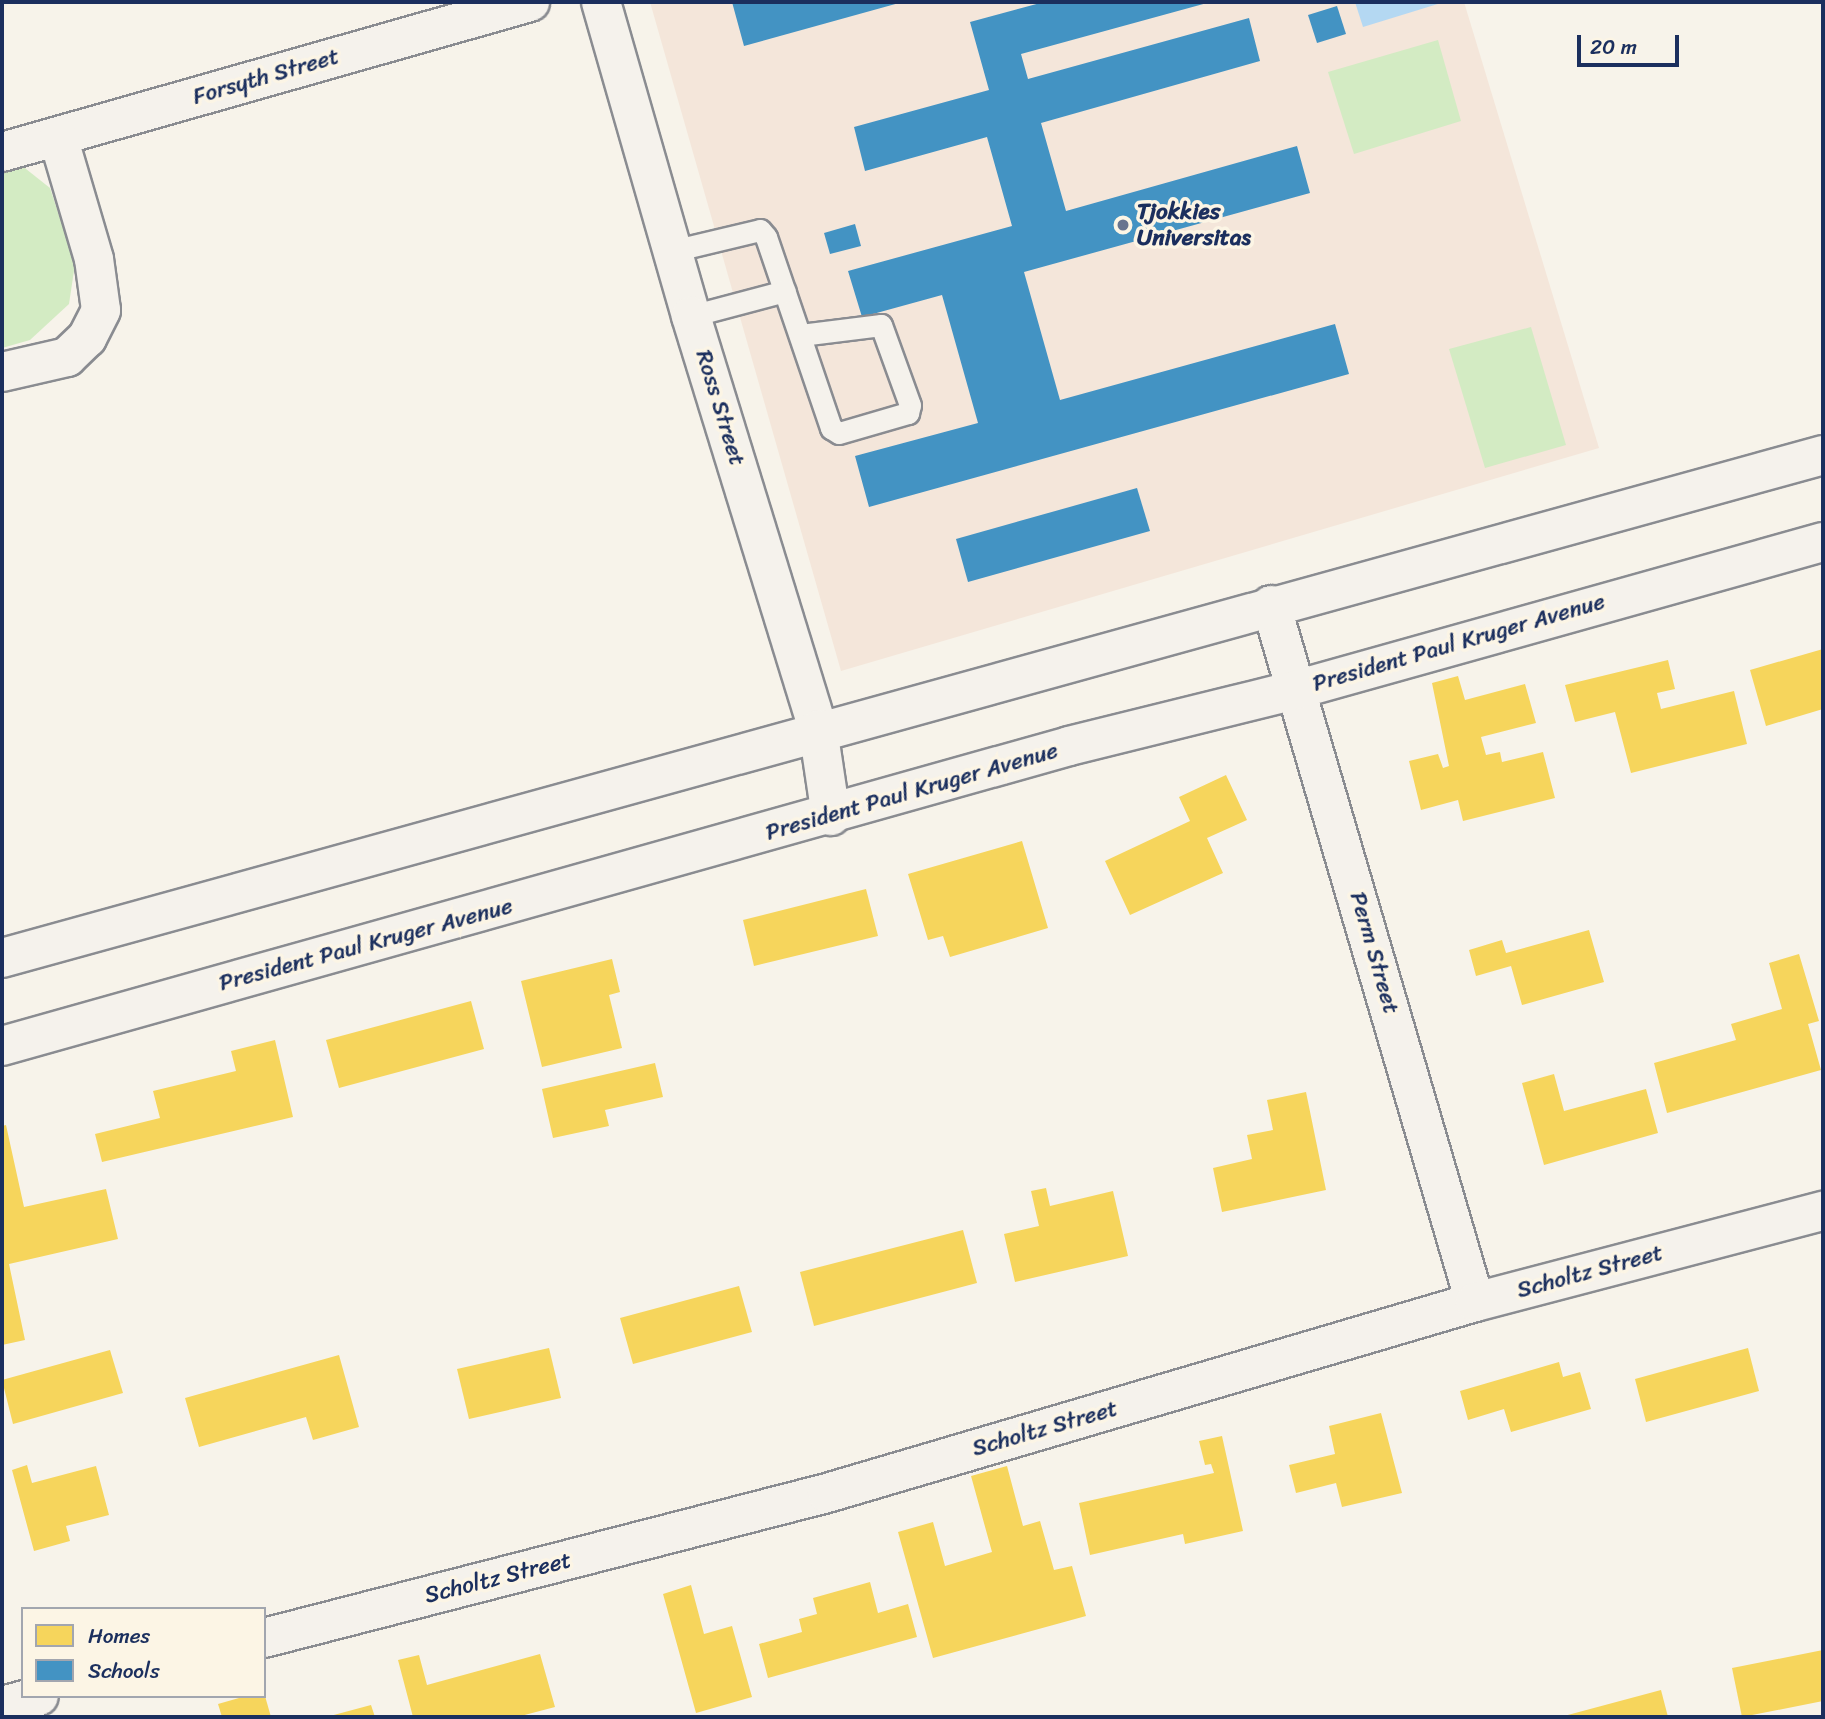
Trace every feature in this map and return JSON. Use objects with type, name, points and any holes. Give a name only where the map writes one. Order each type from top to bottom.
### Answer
[{"type":"street","name":"Forsyth Street","points":[[2,152],[530,2]]},
{"type":"street","name":"Ross Street","points":[[601,2],[691,316],[818,729],[831,816]]},
{"type":"street","points":[[2,372],[67,357],[87,338],[101,310],[94,259],[58,137]]},
{"type":"street","points":[[2,958],[818,729],[1823,455]]},
{"type":"street","name":"President Paul Kruger Avenue","points":[[2,1046],[831,816],[1069,746],[1294,690],[1823,542]]},
{"type":"street","name":"Perm Street","points":[[1271,605],[1475,1302]]},
{"type":"street","name":"Scholtz Street","points":[[266,1637],[827,1493],[1475,1302],[1823,1211]]},
{"type":"street","points":[[2,1706],[32,1698]]},
{"type":"lane","points":[[672,251],[760,230],[766,237],[834,432],[908,413],[909,405],[881,325],[801,335]]},
{"type":"lane","points":[[691,316],[785,291]]},
{"type":"shaded area","name":"Tjokkies Universitas","points":[[650,2],[1464,2],[1599,448],[841,671]]},
{"type":"green space","points":[[1438,40],[1461,121],[1354,154],[1328,72]]},
{"type":"green space","points":[[2,165],[21,165],[50,188],[75,264],[69,304],[30,340],[2,348]]},
{"type":"green space","points":[[1531,327],[1566,445],[1485,468],[1449,349]]},
{"type":"water","points":[[1355,2],[1441,2],[1441,3],[1363,27]]},
{"type":"building: Homes","points":[[1823,649],[1823,709],[1766,726],[1750,670]]},
{"type":"building: Homes","points":[[1668,660],[1675,689],[1657,693],[1661,709],[1734,691],[1747,744],[1631,773],[1615,712],[1575,722],[1565,685]]},
{"type":"building: Homes","points":[[1458,676],[1465,700],[1525,684],[1536,723],[1481,737],[1486,755],[1500,752],[1502,762],[1543,752],[1555,798],[1463,821],[1458,800],[1421,810],[1409,761],[1438,754],[1443,768],[1449,766],[1432,683]]},
{"type":"building: Homes","points":[[1226,775],[1247,820],[1207,838],[1223,873],[1130,915],[1105,861],[1190,821],[1179,797]]},
{"type":"building: Homes","points":[[1022,841],[1048,928],[950,957],[943,936],[928,940],[908,874]]},
{"type":"building: Homes","points":[[866,889],[878,936],[754,966],[743,920]]},
{"type":"building: Homes","points":[[1589,930],[1604,982],[1522,1005],[1511,966],[1476,976],[1469,950],[1502,940],[1506,953]]},
{"type":"building: Homes","points":[[1799,954],[1819,1021],[1808,1024],[1821,1070],[1667,1113],[1654,1063],[1736,1040],[1731,1024],[1782,1009],[1769,963]]},
{"type":"building: Homes","points":[[612,959],[620,992],[609,995],[622,1048],[542,1067],[521,981]]},
{"type":"building: Homes","points":[[471,1001],[484,1049],[339,1088],[326,1040]]},
{"type":"building: Homes","points":[[275,1040],[293,1117],[102,1162],[95,1134],[160,1118],[153,1091],[236,1071],[231,1051]]},
{"type":"building: Homes","points":[[655,1063],[663,1097],[605,1110],[609,1126],[553,1138],[542,1089]]},
{"type":"building: Homes","points":[[1554,1074],[1564,1111],[1646,1089],[1658,1133],[1544,1165],[1522,1083]]},
{"type":"building: Homes","points":[[1306,1092],[1326,1190],[1222,1212],[1213,1168],[1252,1159],[1247,1135],[1273,1130],[1267,1100]]},
{"type":"building: Homes","points":[[6,1125],[24,1207],[106,1189],[118,1239],[9,1264],[25,1340],[2,1345],[2,1126]]},
{"type":"building: Homes","points":[[1046,1188],[1050,1206],[1113,1191],[1128,1256],[1015,1282],[1004,1234],[1039,1226],[1031,1191]]},
{"type":"building: Homes","points":[[963,1230],[977,1283],[814,1326],[800,1272]]},
{"type":"building: Homes","points":[[739,1286],[752,1332],[633,1364],[620,1318]]},
{"type":"building: Homes","points":[[549,1348],[561,1398],[469,1419],[457,1369]]},
{"type":"building: Homes","points":[[1748,1348],[1759,1391],[1646,1422],[1635,1379]]},
{"type":"building: Homes","points":[[110,1350],[123,1393],[13,1424],[2,1380]]},
{"type":"building: Homes","points":[[339,1355],[359,1427],[313,1440],[306,1417],[199,1447],[185,1398]]},
{"type":"building: Homes","points":[[1559,1362],[1563,1377],[1580,1372],[1591,1409],[1511,1432],[1504,1409],[1468,1420],[1460,1391]]},
{"type":"building: Homes","points":[[1381,1413],[1402,1493],[1342,1507],[1336,1483],[1296,1493],[1289,1465],[1335,1454],[1329,1426]]},
{"type":"building: Homes","points":[[1222,1436],[1243,1531],[1185,1544],[1183,1534],[1090,1555],[1079,1503],[1214,1473],[1211,1464],[1205,1465],[1199,1441]]},
{"type":"building: Homes","points":[[27,1465],[32,1483],[96,1466],[109,1515],[66,1526],[70,1541],[34,1551],[12,1470]]},
{"type":"building: Homes","points":[[1007,1466],[1023,1526],[1040,1521],[1054,1570],[1072,1566],[1086,1616],[933,1658],[898,1532],[933,1522],[945,1566],[992,1552],[971,1476]]},
{"type":"building: Homes","points":[[870,1582],[878,1613],[908,1604],[917,1637],[768,1678],[759,1644],[802,1632],[799,1619],[817,1614],[813,1598]]},
{"type":"building: Homes","points":[[691,1585],[704,1634],[732,1626],[752,1697],[696,1713],[663,1594]]},
{"type":"building: Homes","points":[[1823,1650],[1823,1701],[1742,1717],[1732,1668]]},
{"type":"building: Homes","points":[[540,1654],[555,1707],[517,1717],[413,1717],[398,1660],[419,1655],[427,1685]]},
{"type":"building: Homes","points":[[1661,1690],[1668,1717],[1564,1716]]},
{"type":"building: Homes","points":[[239,1698],[266,1698],[271,1717],[222,1717],[218,1704]]},
{"type":"building: Homes","points":[[371,1705],[375,1717],[330,1717],[330,1716]]},
{"type":"building: Schools","points":[[732,2],[899,2],[899,3],[744,46]]},
{"type":"building: Schools","points":[[1044,2],[1207,3],[1021,54],[1028,79],[1249,18],[1260,61],[1041,123],[1066,211],[1297,146],[1310,193],[1024,272],[1060,400],[1335,324],[1349,374],[869,507],[855,456],[978,423],[942,295],[862,317],[848,271],[1012,226],[987,137],[865,171],[854,127],[989,90],[970,22]]},
{"type":"building: Schools","points":[[1337,6],[1346,34],[1317,43],[1308,15]]},
{"type":"building: Schools","points":[[855,224],[861,246],[830,254],[824,233]]},
{"type":"building: Schools","points":[[1137,488],[1150,531],[968,582],[956,539]]},
{"type":"place","name":"Tjokkies Universitas","points":[[1123,225]]}]
